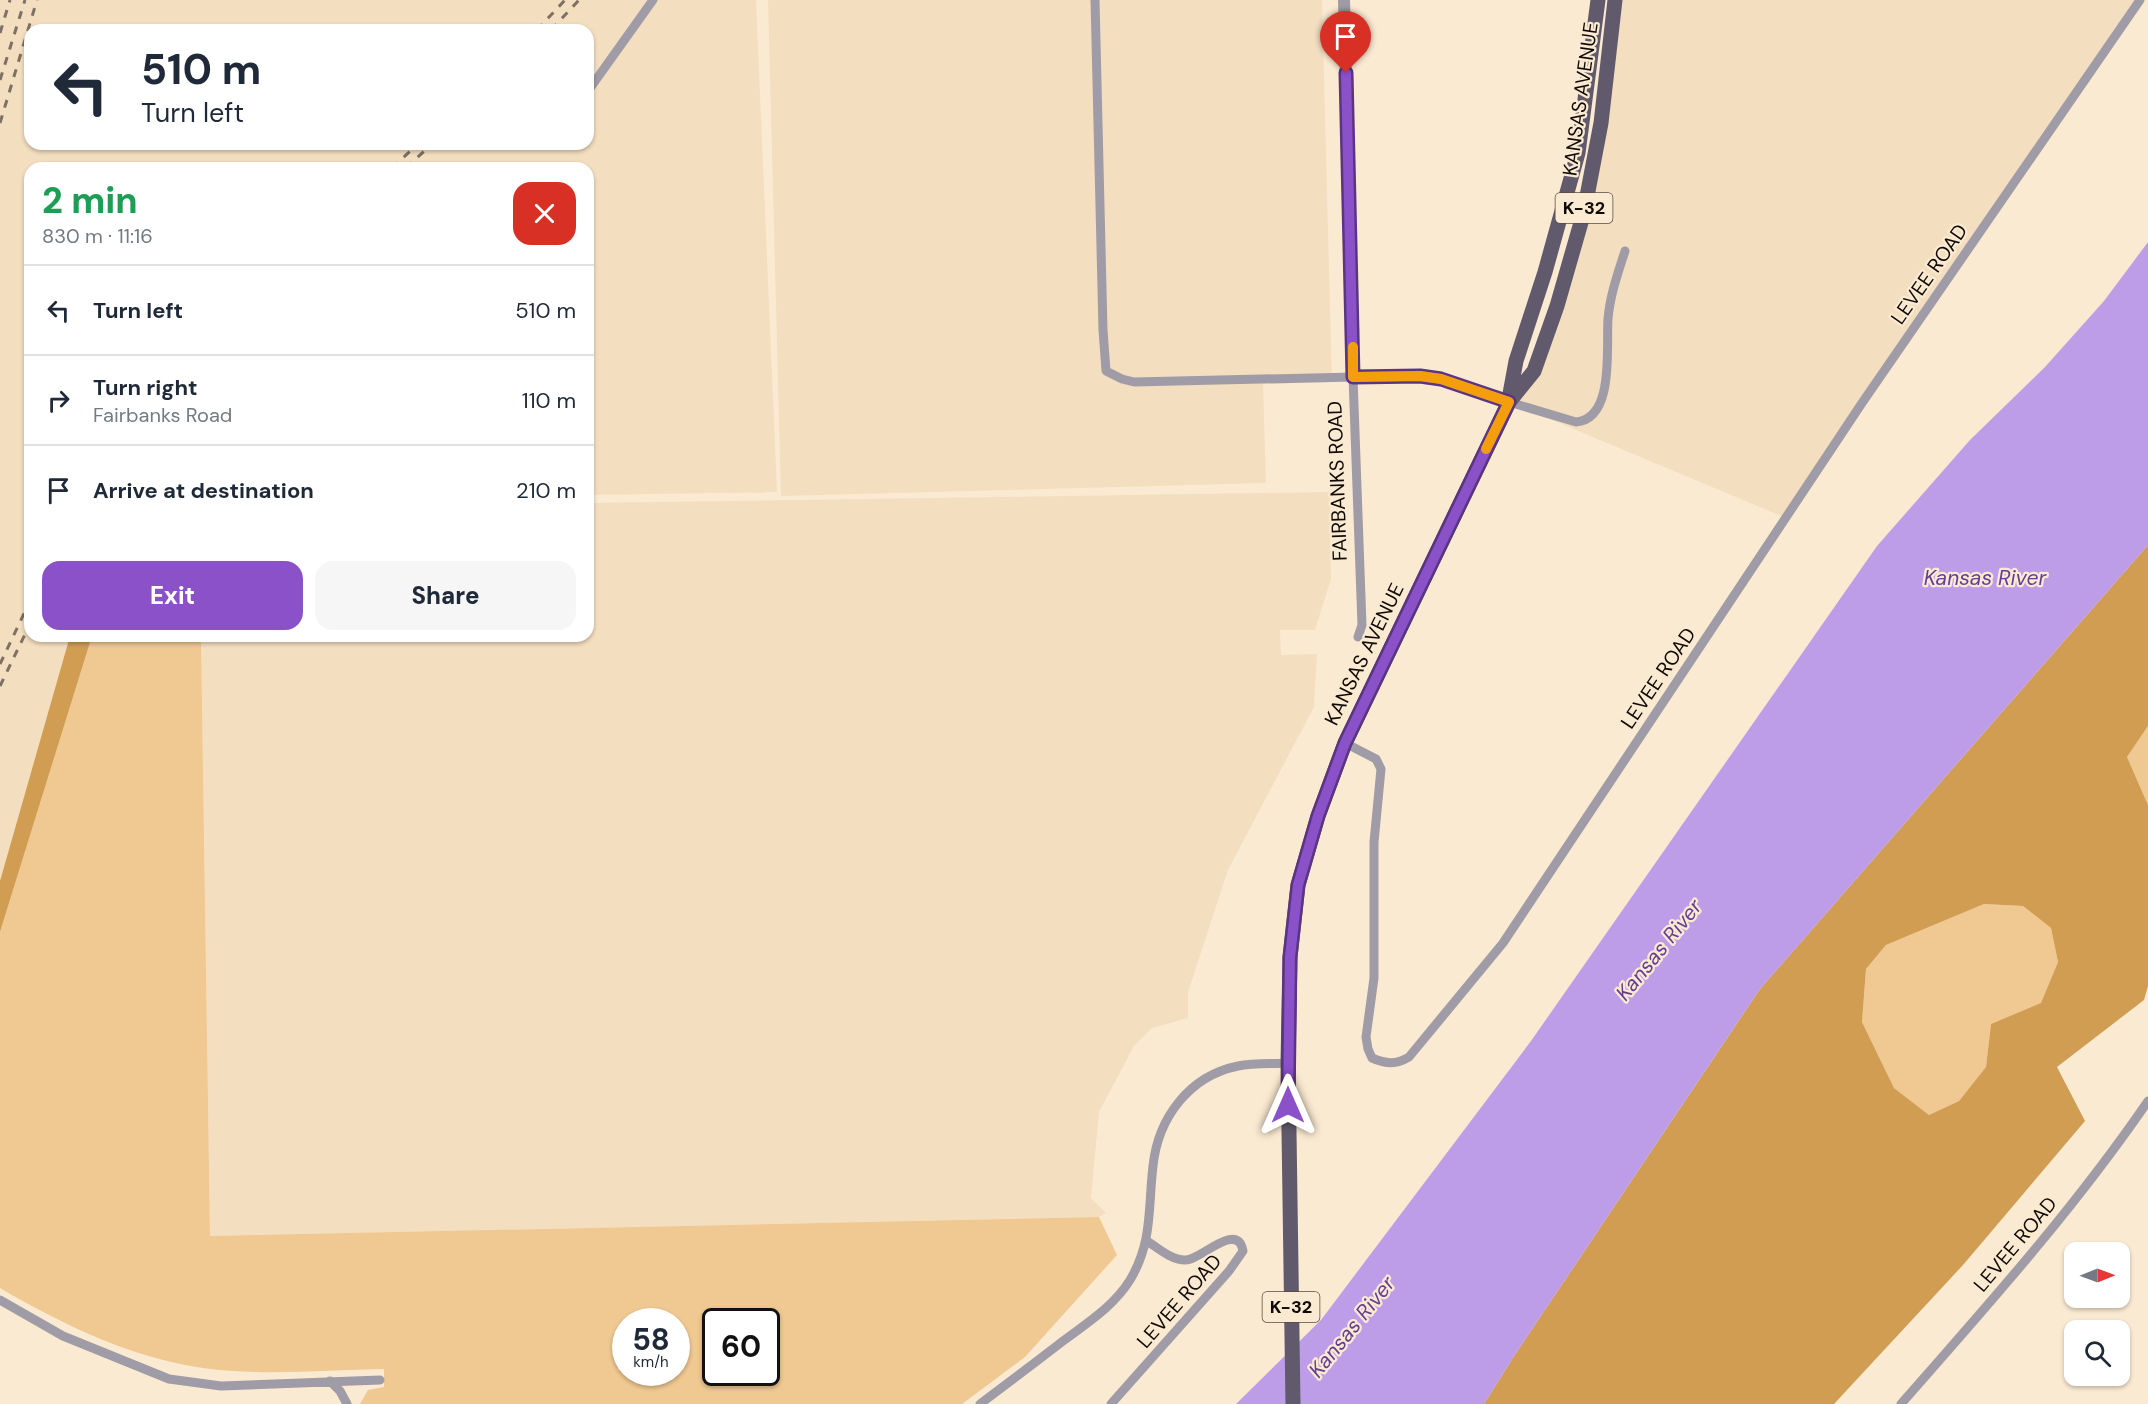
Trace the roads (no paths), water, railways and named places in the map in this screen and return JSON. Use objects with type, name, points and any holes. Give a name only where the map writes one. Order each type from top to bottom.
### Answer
[{"type":"main road","name":"KANSAS AVENUE","points":[[1509,402],[1516,361],[1545,272],[1578,153],[1598,0]]},
{"type":"main road","name":"KANSAS AVENUE","points":[[1293,1404],[1288,1063],[1290,957],[1298,885],[1318,816],[1345,743],[1509,402],[1534,371],[1557,306],[1584,212],[1601,123],[1615,0]]},
{"type":"street","points":[[594,83],[653,0]]},
{"type":"street","points":[[1095,0],[1106,372],[1134,382],[1420,376],[1441,379],[1576,422],[1584,421],[1594,413],[1602,399],[1608,358],[1608,319],[1612,293],[1625,251]]},
{"type":"street","name":"FAIRBANKS ROAD","points":[[1344,0],[1353,377],[1362,625],[1358,637]]},
{"type":"street","name":"LEVEE ROAD","points":[[1345,743],[1376,759],[1381,769],[1374,842],[1374,978],[1366,1037],[1372,1058],[1390,1064],[1409,1057],[1503,943],[1862,403],[2140,0]]},
{"type":"street","points":[[980,1404],[1101,1312],[1130,1280],[1147,1241],[1155,1151],[1160,1133],[1179,1100],[1194,1086],[1215,1073],[1238,1066],[1288,1063]]},
{"type":"street","name":"LEVEE ROAD","points":[[1901,1404],[2030,1257],[2119,1143],[2148,1101]]},
{"type":"street","name":"LEVEE ROAD","points":[[1111,1404],[1229,1271],[1243,1251],[1242,1245],[1236,1240],[1229,1239],[1221,1241],[1198,1257],[1188,1260],[1179,1259],[1147,1241]]},
{"type":"street","points":[[0,1300],[63,1336],[169,1379],[220,1386],[380,1380]]},
{"type":"street","points":[[330,1381],[340,1391],[347,1404]]},
{"type":"water","name":"Kansas River","points":[[2148,242],[2148,545],[1760,989],[1484,1404],[1236,1404],[1321,1320],[1531,1041],[1877,546],[1970,440],[2045,367],[2104,301]]},
{"type":"railway","points":[[0,33],[10,0]]},
{"type":"railway","points":[[0,80],[25,0]]},
{"type":"railway","points":[[30,24],[37,0]]},
{"type":"railway","points":[[543,24],[565,0]]},
{"type":"railway","points":[[557,24],[579,0]]},
{"type":"railway","points":[[0,123],[24,43]]},
{"type":"railway","points":[[398,162],[412,150]]},
{"type":"railway","points":[[412,162],[426,150]]},
{"type":"railway","points":[[0,664],[24,614]]},
{"type":"railway","points":[[0,686],[24,636]]}]
